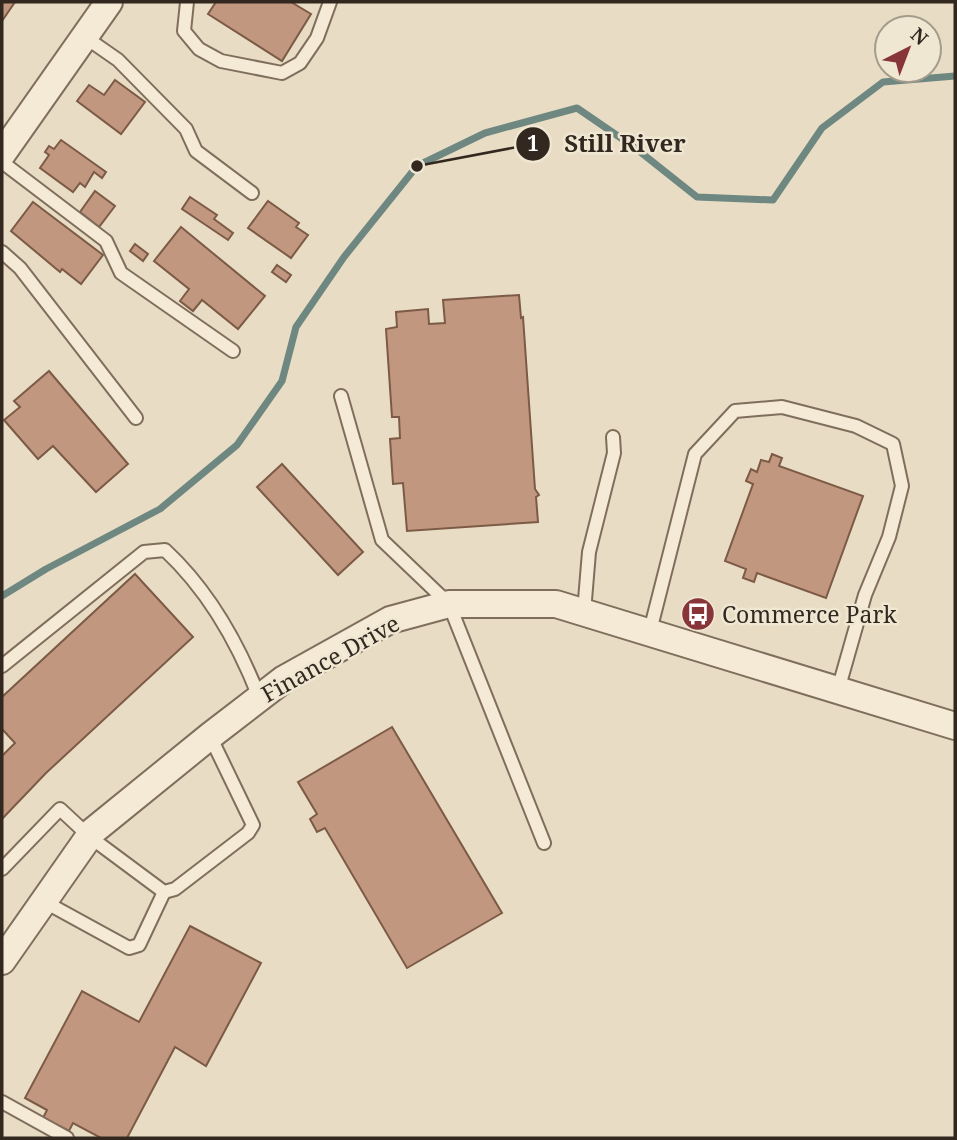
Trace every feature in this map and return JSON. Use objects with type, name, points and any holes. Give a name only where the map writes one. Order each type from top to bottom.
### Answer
[{"type":"street","points":[[2,154],[109,2]]},
{"type":"street","name":"Finance Drive","points":[[3,958],[93,831],[259,696],[390,620],[449,604],[556,604],[955,726]]},
{"type":"lane","points":[[187,2],[184,31],[199,49],[221,61],[282,73],[300,63],[317,38],[330,2]]},
{"type":"lane","points":[[85,37],[118,60],[186,129],[196,152],[251,193]]},
{"type":"lane","points":[[2,162],[106,241],[121,272],[233,351]]},
{"type":"lane","points":[[2,252],[20,268],[136,418]]},
{"type":"lane","points":[[341,396],[382,540],[449,604],[544,843]]},
{"type":"lane","points":[[650,631],[695,454],[735,411],[782,407],[856,426],[893,444],[902,486],[889,537],[865,595],[838,690]]},
{"type":"lane","points":[[584,611],[589,552],[614,453],[612,437]]},
{"type":"lane","points":[[2,666],[144,552],[165,550],[192,579],[232,637],[259,696]]},
{"type":"lane","points":[[44,902],[129,948],[139,945],[164,892],[175,889],[248,833],[253,825],[210,736]]},
{"type":"lane","points":[[2,869],[60,809],[90,837],[164,892]]},
{"type":"lane","points":[[2,1102],[67,1138]]},
{"type":"building","points":[[2,2],[15,2],[2,21]]},
{"type":"building","points":[[216,2],[291,2],[311,14],[282,61],[208,14]]},
{"type":"building","points":[[115,80],[145,102],[121,134],[77,101],[89,85],[104,95]]},
{"type":"building","points":[[61,140],[106,172],[102,178],[94,172],[85,187],[80,183],[73,192],[40,168],[49,155],[45,152],[49,146],[54,149]]},
{"type":"building","points":[[95,191],[115,206],[99,227],[80,212]]},
{"type":"building","points":[[190,197],[217,215],[214,219],[233,233],[228,240],[182,209]]},
{"type":"building","points":[[268,201],[299,223],[296,227],[308,235],[291,258],[248,228]]},
{"type":"building","points":[[33,202],[103,255],[81,284],[62,269],[60,272],[11,231]]},
{"type":"building","points":[[181,227],[265,296],[238,329],[202,300],[193,311],[180,301],[189,289],[154,261]]},
{"type":"building","points":[[135,244],[148,254],[143,261],[130,251]]},
{"type":"building","points":[[277,265],[291,275],[286,282],[272,272]]},
{"type":"building","points":[[519,295],[521,318],[523,317],[535,489],[539,495],[536,497],[538,522],[407,531],[403,483],[393,484],[390,439],[400,438],[399,417],[392,417],[386,329],[397,327],[396,312],[428,309],[429,324],[445,323],[443,300]]},
{"type":"building","points":[[49,371],[128,464],[96,492],[53,446],[38,459],[4,420],[20,407],[14,401]]},
{"type":"building","points":[[772,454],[782,458],[779,466],[863,496],[826,598],[757,573],[754,582],[743,578],[746,569],[725,561],[753,484],[746,481],[751,469],[757,472],[761,460],[769,462]]},
{"type":"building","points":[[282,464],[363,552],[338,575],[257,487]]},
{"type":"building","points":[[135,574],[193,637],[46,773],[2,819],[2,756],[15,743],[2,729],[2,697]]},
{"type":"building","points":[[392,727],[502,913],[407,968],[325,828],[317,832],[310,819],[317,814],[298,782]]},
{"type":"building","points":[[190,926],[261,963],[206,1066],[175,1047],[127,1138],[101,1138],[73,1123],[69,1131],[43,1118],[47,1110],[25,1098],[82,991],[139,1022]]},
{"type":"waterway","points":[[2,596],[46,569],[160,509],[237,445],[282,381],[296,327],[344,257],[417,166],[485,133],[577,108],[634,147],[697,197],[773,200],[822,128],[883,82],[955,76]]},
{"type":"place","name":"Still River","points":[[417,166]]},
{"type":"place","name":"Commerce Park","points":[[698,614]]}]
